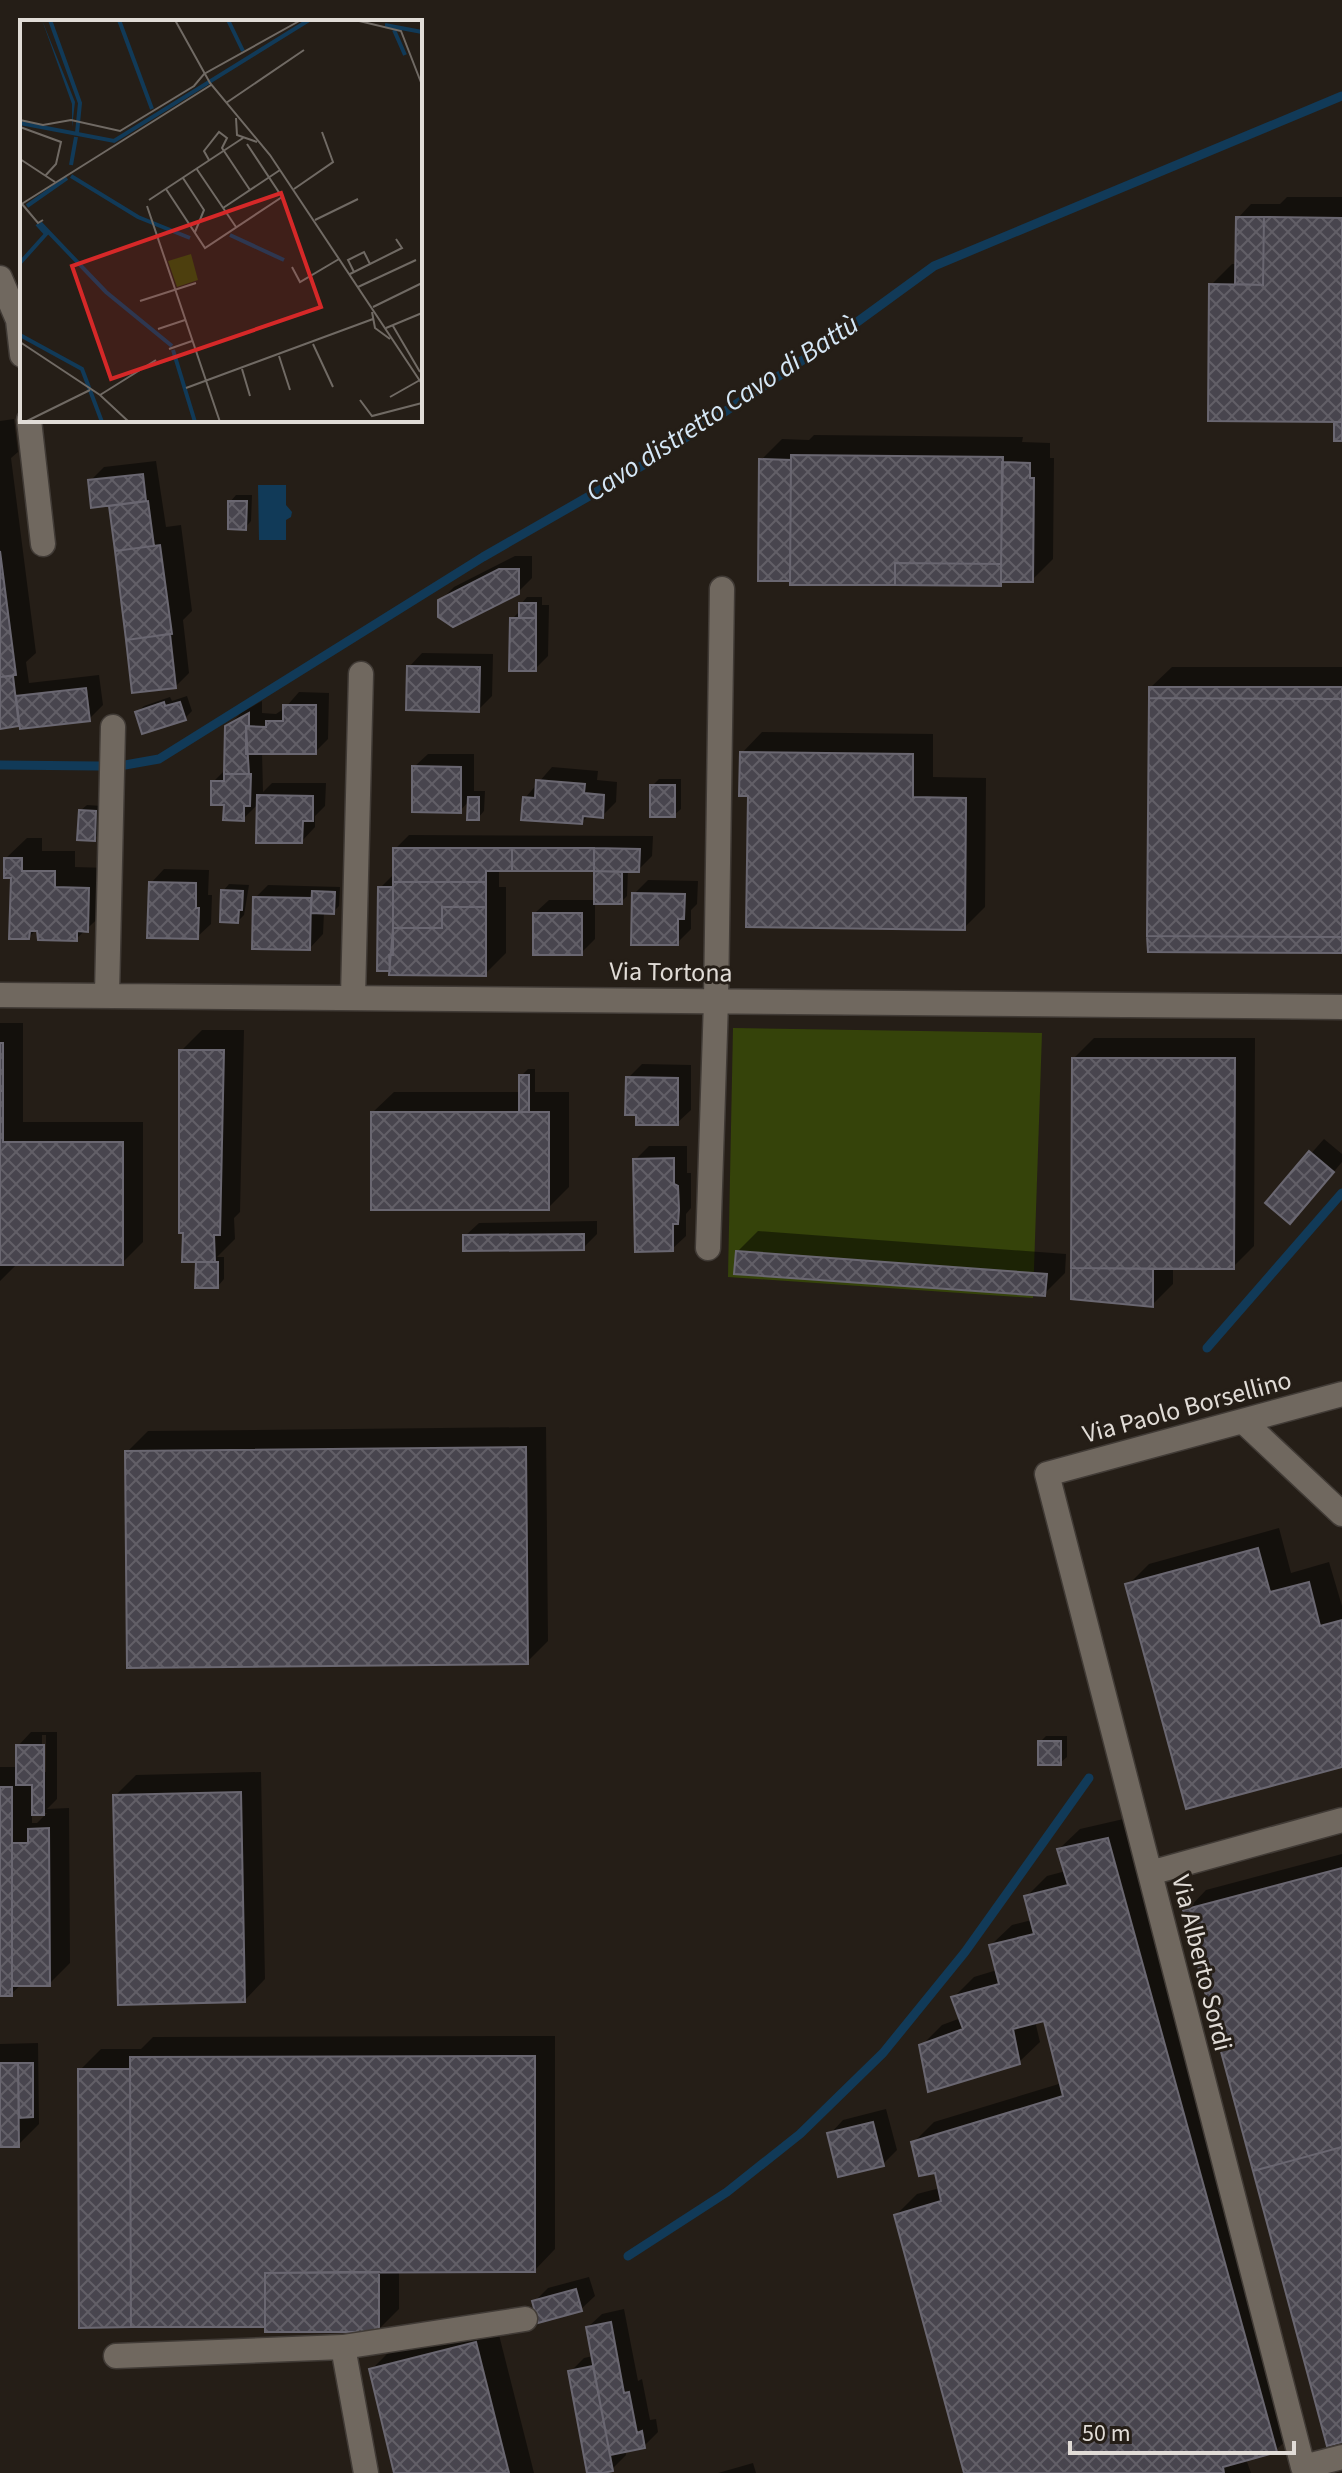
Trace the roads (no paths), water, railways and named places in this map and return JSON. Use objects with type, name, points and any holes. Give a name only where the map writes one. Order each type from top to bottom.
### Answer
[{"type":"street","points":[[0,278],[18,320],[20,338]]},
{"type":"street","points":[[29,422],[43,544]]},
{"type":"street","points":[[708,1248],[716,1001],[722,589]]},
{"type":"street","points":[[353,997],[361,674]]},
{"type":"street","points":[[107,995],[113,727]]},
{"type":"street","name":"Via Tortona","points":[[0,995],[1342,1007]]},
{"type":"street","name":"Via Paolo Borsellino","points":[[1047,1474],[1342,1394]]},
{"type":"street","points":[[1243,1421],[1342,1514]]},
{"type":"street","name":"Via Alberto Sordi","points":[[1047,1474],[1303,2467],[1342,2457]]},
{"type":"street","points":[[1150,1873],[1342,1820]]},
{"type":"street","points":[[116,2356],[343,2347],[525,2319]]},
{"type":"street","points":[[343,2347],[366,2473]]},
{"type":"water","points":[[258,485],[286,485],[286,505],[292,512],[286,520],[286,540],[259,540]]},
{"type":"waterway","name":"Cavo distretto Cavo di Battù","points":[[125,765],[159,759],[483,557],[652,460],[827,344],[934,266],[1342,96]]},
{"type":"waterway","name":"Cavo distretto Cavo di Battù","points":[[0,765],[99,766]]},
{"type":"waterway","name":"Cavo distretto Cavo di Battù","points":[[1207,1348],[1342,1193]]},
{"type":"waterway","name":"Cavo distretto Cavo di Battù","points":[[628,2256],[727,2192],[800,2134],[883,2053],[965,1952],[1089,1778]]}]
